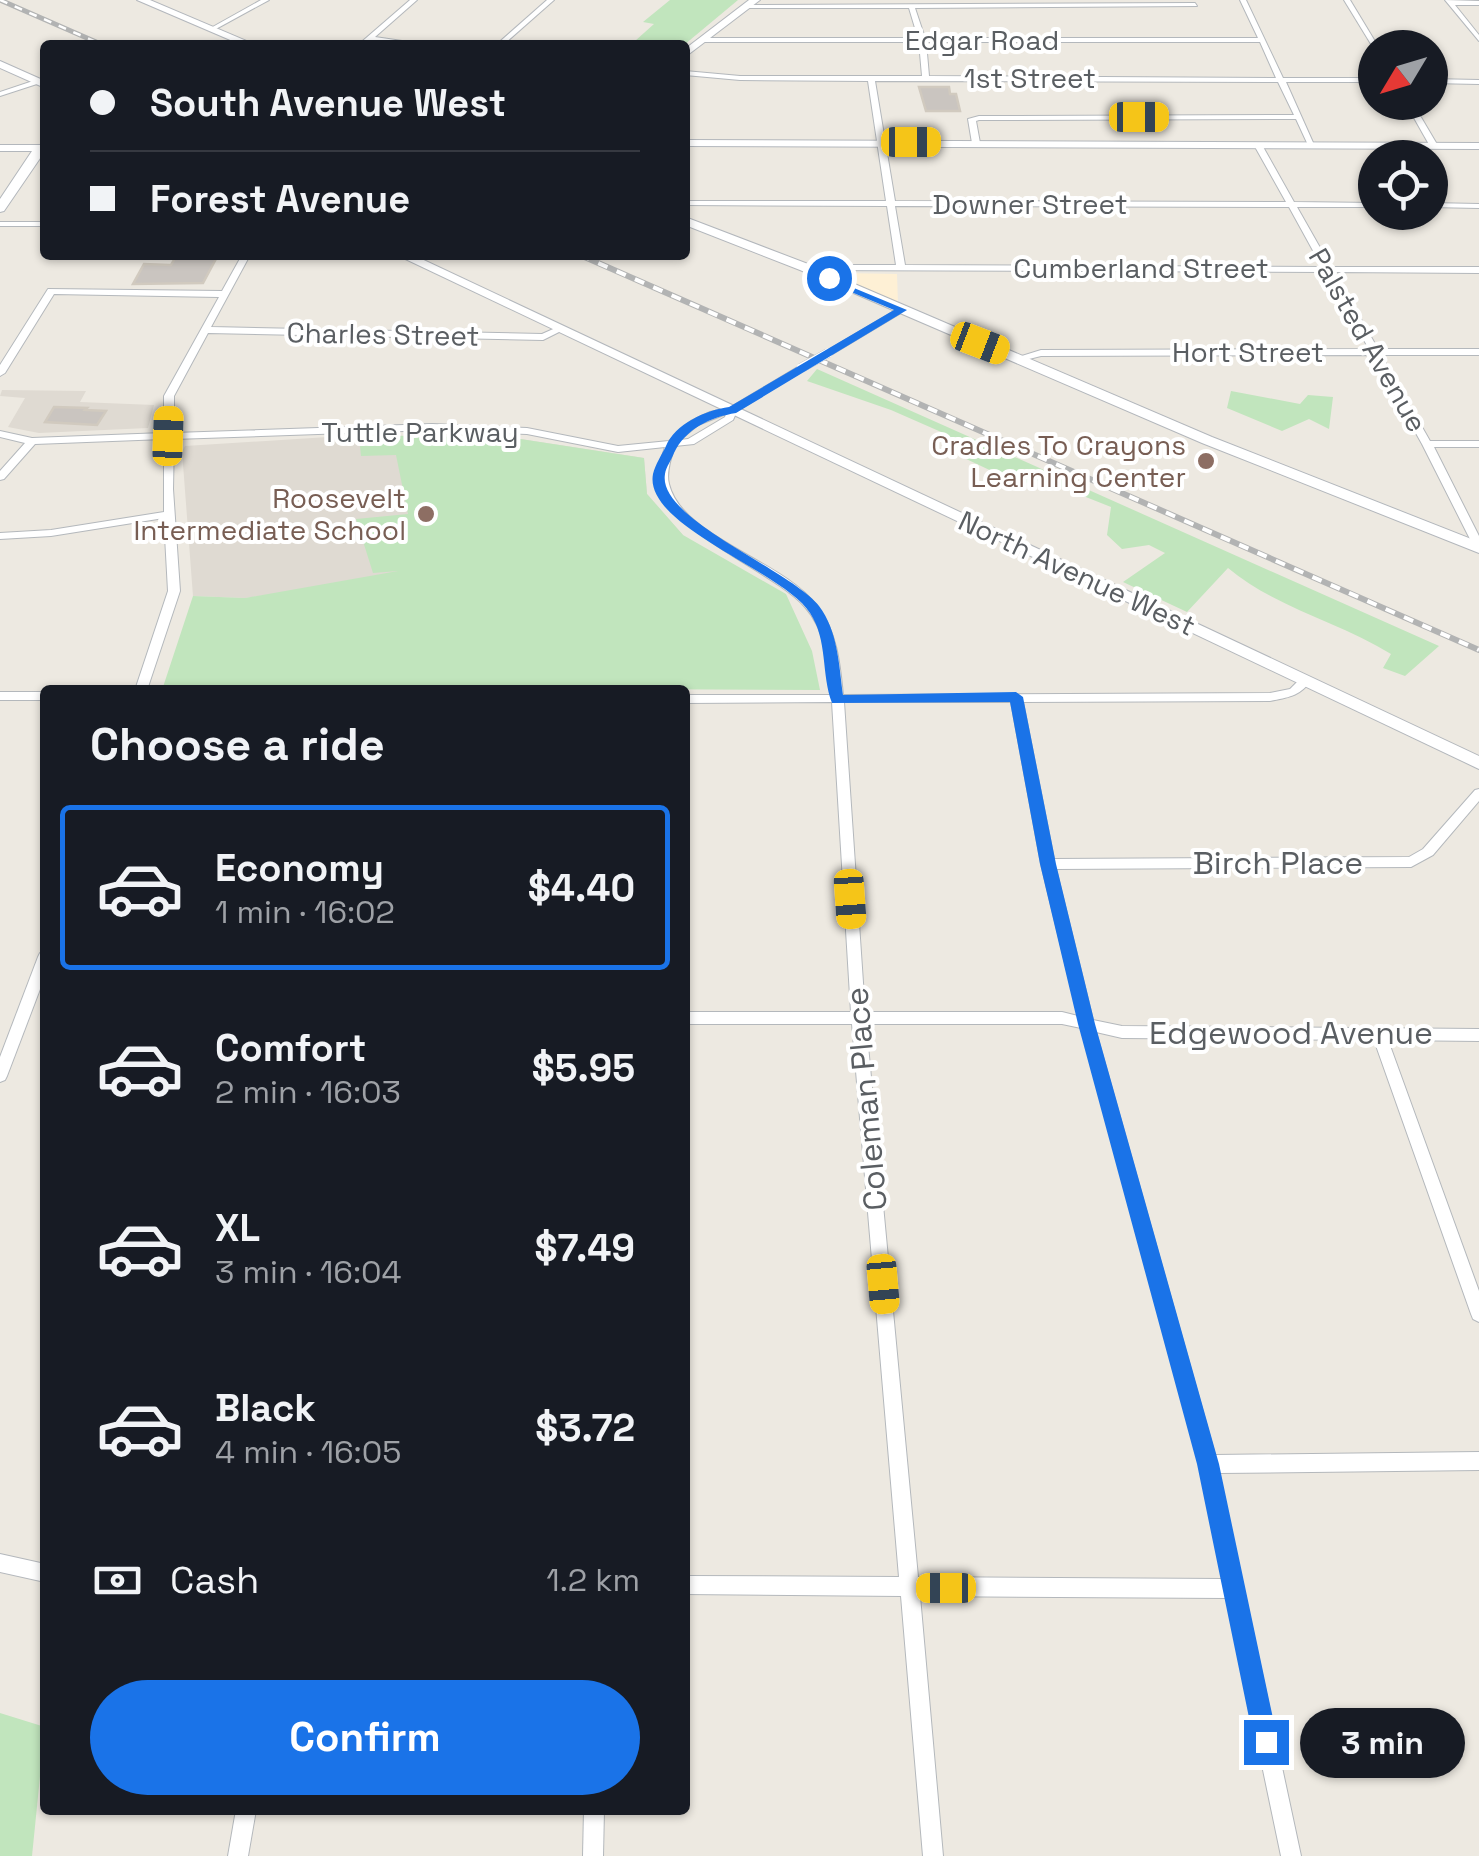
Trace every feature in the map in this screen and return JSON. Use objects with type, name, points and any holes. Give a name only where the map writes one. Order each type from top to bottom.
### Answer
[{"type":"main road","points":[[142,0],[239,40]]},
{"type":"main road","points":[[690,50],[752,3]]},
{"type":"main road","points":[[0,64],[40,83]]},
{"type":"main road","points":[[690,143],[1358,145]]},
{"type":"main road","points":[[0,148],[40,146]]},
{"type":"main road","points":[[1448,146],[1479,146]]},
{"type":"main road","points":[[0,208],[40,150]]},
{"type":"main road","points":[[690,223],[804,267],[1207,440],[1478,541]]},
{"type":"main road","name":"North Avenue West","points":[[414,260],[1479,764]]},
{"type":"street","points":[[212,29],[266,0]]},
{"type":"street","points":[[367,40],[414,0]]},
{"type":"street","points":[[505,40],[551,0]]},
{"type":"street","points":[[1243,0],[1312,145]]},
{"type":"street","points":[[1347,0],[1365,30]]},
{"type":"street","points":[[1450,2],[1479,4]]},
{"type":"street","points":[[1450,2],[1479,38]]},
{"type":"street","points":[[752,3],[1195,5]]},
{"type":"street","points":[[912,5],[922,39],[926,78]]},
{"type":"street","name":"Edgar Road","points":[[703,40],[1261,40]]},
{"type":"street","name":"1st Street","points":[[690,73],[740,78],[1358,80]]},
{"type":"street","points":[[870,78],[901,266]]},
{"type":"street","points":[[1448,81],[1479,82]]},
{"type":"street","points":[[0,94],[40,84]]},
{"type":"street","points":[[976,143],[972,120],[979,118],[1299,117]]},
{"type":"street","name":"Palsted Avenue","points":[[1258,146],[1478,541]]},
{"type":"street","name":"Downer Street","points":[[690,203],[1358,205]]},
{"type":"street","points":[[1448,205],[1479,206]]},
{"type":"street","points":[[0,224],[40,224]]},
{"type":"street","points":[[143,685],[174,591],[169,514],[169,396],[243,260]]},
{"type":"street","name":"Cumberland Street","points":[[804,267],[1479,270]]},
{"type":"street","points":[[0,373],[51,291],[226,294]]},
{"type":"street","name":"Tuttle Parkway","points":[[0,434],[32,441],[432,427],[527,432],[618,448],[671,445],[690,442],[730,418],[732,410],[902,310]]},
{"type":"street","name":"Charles Street","points":[[204,330],[543,337],[560,330]]},
{"type":"street","name":"Hort Street","points":[[1018,358],[1041,354],[1479,352]]},
{"type":"street","points":[[0,477],[32,441]]},
{"type":"street","points":[[1427,444],[1479,444]]},
{"type":"street","points":[[671,445],[659,474],[666,502],[686,521],[792,586],[815,610],[827,634],[837,700]]},
{"type":"street","points":[[0,536],[51,533],[169,514]]},
{"type":"street","points":[[690,699],[1283,697],[1305,681]]},
{"type":"street","points":[[0,696],[40,696]]},
{"type":"street","points":[[1016,697],[1048,864],[1086,1024],[1208,1464],[1291,1856]]},
{"type":"street","name":"Coleman Place","points":[[837,700],[858,1018],[933,1856]]},
{"type":"street","name":"Birch Place","points":[[1048,864],[1410,862],[1428,852],[1478,794]]},
{"type":"street","points":[[0,1076],[40,970]]},
{"type":"street","points":[[26,1009],[40,1009]]},
{"type":"street","name":"Edgewood Avenue","points":[[690,1018],[1062,1018],[1122,1032],[1479,1035]]},
{"type":"street","points":[[1378,1034],[1479,1314]]},
{"type":"street","points":[[1208,1464],[1479,1461]]},
{"type":"street","points":[[0,1563],[40,1572]]},
{"type":"street","points":[[690,1586],[1233,1588]]},
{"type":"street","points":[[238,1856],[245,1815]]},
{"type":"street","points":[[593,1856],[594,1815]]},
{"type":"shaded area","points":[[842,273],[897,274],[898,303],[837,280]]},
{"type":"shaded area","points":[[2,390],[86,391],[80,402],[154,405],[148,428],[39,433],[8,427],[25,398],[0,396]]},
{"type":"shaded area","name":"Roosevelt Intermediate School","points":[[359,435],[514,438],[644,458],[647,494],[683,535],[245,598],[193,596],[182,451],[185,446]]},
{"type":"green space","points":[[670,0],[738,0],[690,40],[636,40],[654,24],[643,22]]},
{"type":"green space","points":[[817,369],[1439,646],[1405,676],[1383,668],[1391,654],[1286,604],[1228,568],[1187,612],[1123,582],[1165,553],[1149,545],[1122,549],[1107,535],[1111,507],[1043,480],[1019,484],[943,448],[948,435],[807,381]]},
{"type":"green space","points":[[1231,391],[1300,404],[1308,395],[1333,397],[1329,429],[1309,419],[1282,431],[1227,408]]},
{"type":"green space","points":[[359,435],[514,438],[644,458],[647,494],[683,535],[786,594],[812,651],[820,690],[690,689],[690,685],[164,685],[193,596],[245,598],[398,571],[373,573],[356,519],[408,514],[396,455],[361,456]]},
{"type":"green space","points":[[0,1713],[40,1725],[40,1777],[32,1856],[0,1856]]},
{"type":"building","points":[[919,87],[949,87],[950,94],[956,94],[960,111],[926,111]]},
{"type":"building","points":[[174,260],[215,260],[203,283],[133,284],[144,264],[171,265]]},
{"type":"building","points":[[54,407],[106,411],[97,425],[45,422]]},
{"type":"railway","points":[[0,0],[92,40]]},
{"type":"railway","points":[[591,260],[1479,650]]},
{"type":"place","name":"Cradles To Crayons Learning Center","points":[[1206,461]]},
{"type":"place","name":"Roosevelt Intermediate School","points":[[426,514]]},
{"type":"route","points":[[829,278],[902,310],[732,410],[716,412],[676,435],[659,474],[660,486],[666,502],[686,521],[792,586],[815,610],[827,634],[837,700],[1016,697],[1048,864],[1086,1024],[1208,1464],[1266,1742]]}]
